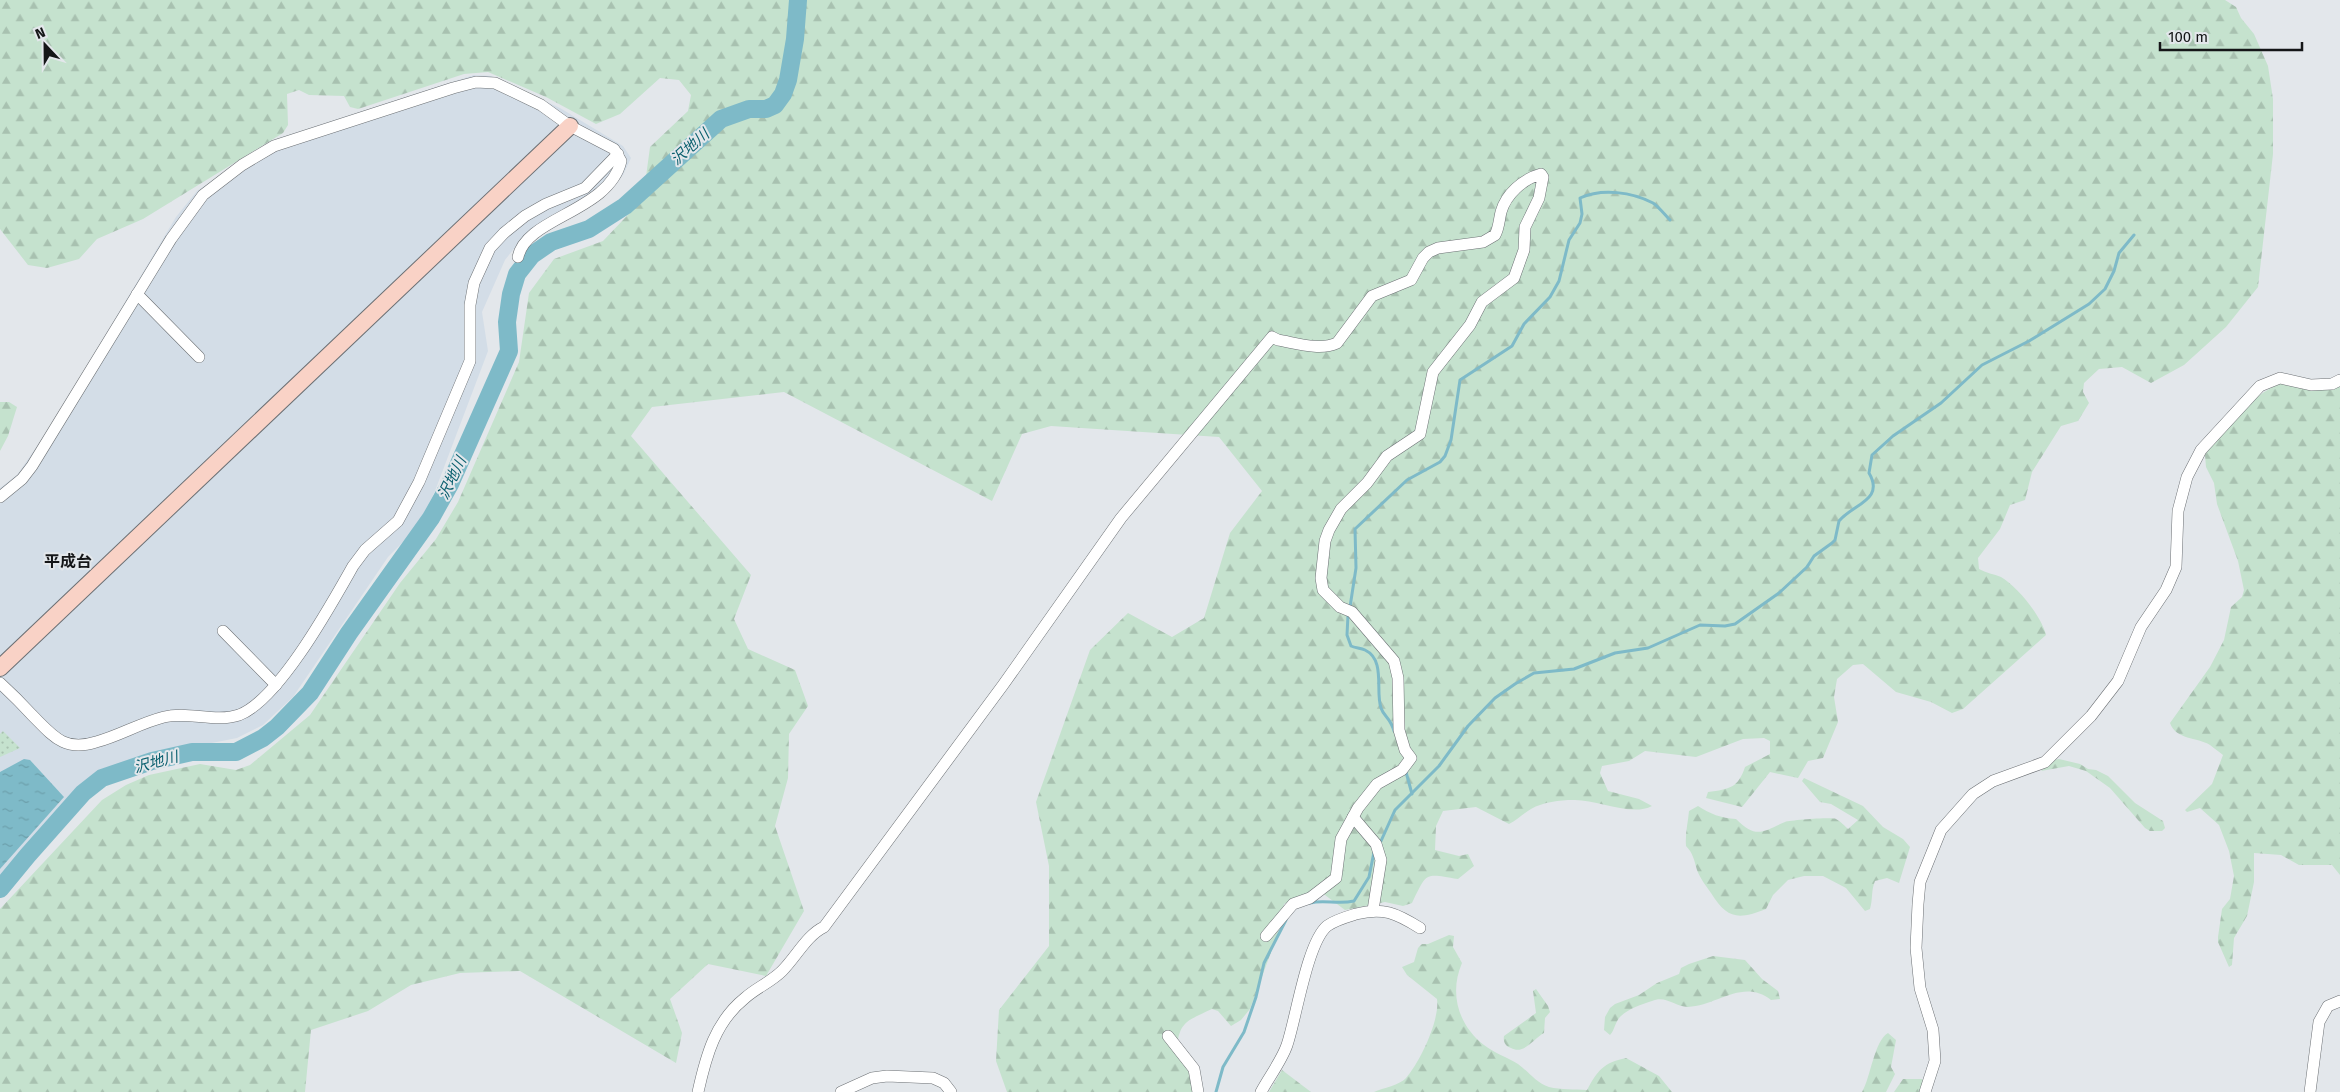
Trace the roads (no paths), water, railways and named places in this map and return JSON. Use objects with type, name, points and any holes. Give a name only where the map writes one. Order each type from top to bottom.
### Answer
[{"type":"street","points":[[0,497],[22,480],[32,466],[137,294],[203,195],[242,165],[281,143],[476,82],[495,83],[541,105],[570,126],[610,146],[618,154],[621,161],[619,167],[595,197],[529,238],[518,257]]},
{"type":"street","points":[[0,668],[570,126]]},
{"type":"street","points":[[0,682],[52,736],[65,744],[77,746],[96,743],[165,717],[208,716],[224,718],[239,715],[248,710],[276,685],[314,629],[352,566],[365,550],[398,521],[419,482],[470,361],[470,305],[474,283],[490,248],[504,233],[525,216],[546,204],[585,188],[618,154]]},
{"type":"street","points":[[698,1092],[704,1063],[715,1033],[729,1012],[746,996],[780,974],[815,932],[824,927],[1003,685],[1121,518],[1272,337],[1278,340],[1328,347],[1337,343],[1372,296],[1411,280],[1429,252],[1438,248],[1483,242],[1495,235],[1505,201],[1523,183],[1541,174],[1544,181],[1525,227],[1524,250],[1514,278],[1482,302],[1470,325],[1433,372],[1420,434],[1387,456],[1367,483],[1341,509],[1325,541],[1321,578],[1323,590],[1340,607],[1352,612],[1365,630],[1390,655],[1396,666],[1399,730],[1405,750],[1411,758],[1402,770],[1377,784],[1353,816],[1341,839],[1336,878],[1310,898],[1293,904],[1266,936]]},
{"type":"street","points":[[137,294],[199,357]]},
{"type":"street","points":[[1926,1092],[1935,1060],[1933,1030],[1920,988],[1916,948],[1918,904],[1920,882],[1941,830],[1974,794],[1993,781],[2045,762],[2091,716],[2118,681],[2141,627],[2166,590],[2176,567],[2178,511],[2187,477],[2201,450],[2260,386],[2280,378],[2311,384],[2332,384],[2340,380]]},
{"type":"street","points":[[223,631],[276,685]]},
{"type":"street","points":[[1353,816],[1376,844],[1382,860],[1373,910]]},
{"type":"street","points":[[1261,1092],[1286,1048],[1296,1002],[1319,936],[1327,926],[1342,918],[1373,910],[1389,912],[1404,918],[1420,928]]},
{"type":"street","points":[[2310,1092],[2319,1022],[2328,1006],[2340,1001]]},
{"type":"street","points":[[1168,1036],[1194,1069],[1198,1092]]},
{"type":"street","points":[[841,1092],[872,1078],[887,1076],[933,1078],[944,1083],[951,1092]]},
{"type":"water","points":[[24,759],[30,760],[64,797],[0,869],[0,772]]},
{"type":"waterway","name":"沢地川","points":[[0,889],[83,793],[102,778],[152,761],[192,752],[236,752],[263,738],[277,727],[310,693],[349,633],[431,518],[450,484],[509,351],[507,322],[511,294],[517,274],[532,255],[551,242],[589,229],[625,206],[721,119],[749,109],[766,109],[775,105],[783,94],[788,80],[795,39],[798,0]]},
{"type":"waterway","points":[[1350,607],[1356,568],[1355,529],[1407,480],[1440,462],[1445,456],[1451,440],[1460,380],[1512,346],[1524,324],[1550,297],[1559,281],[1569,240],[1580,223],[1582,214],[1580,198],[1607,192],[1636,196],[1653,203],[1670,220]]},
{"type":"waterway","points":[[1381,841],[1395,810],[1439,766],[1468,726],[1495,698],[1515,684],[1534,673],[1574,669],[1615,653],[1648,648],[1700,625],[1725,626],[1735,624],[1779,593],[1807,567],[1814,556],[1835,540],[1839,521],[1870,496],[1873,490],[1873,482],[1869,473],[1872,455],[1893,436],[1941,403],[1982,365],[2029,341],[2089,304],[2105,289],[2114,271],[2119,253],[2134,235]]},
{"type":"waterway","points":[[1348,615],[1347,635],[1351,646],[1365,650],[1376,661],[1379,676],[1379,701],[1394,731]]},
{"type":"waterway","points":[[1406,772],[1412,794]]},
{"type":"waterway","points":[[1310,903],[1354,901],[1369,877],[1374,852]]},
{"type":"waterway","points":[[1216,1092],[1223,1067],[1244,1032],[1256,997],[1264,963],[1286,920]]},
{"type":"district","name":"平成台","points":[[68,561]]}]
